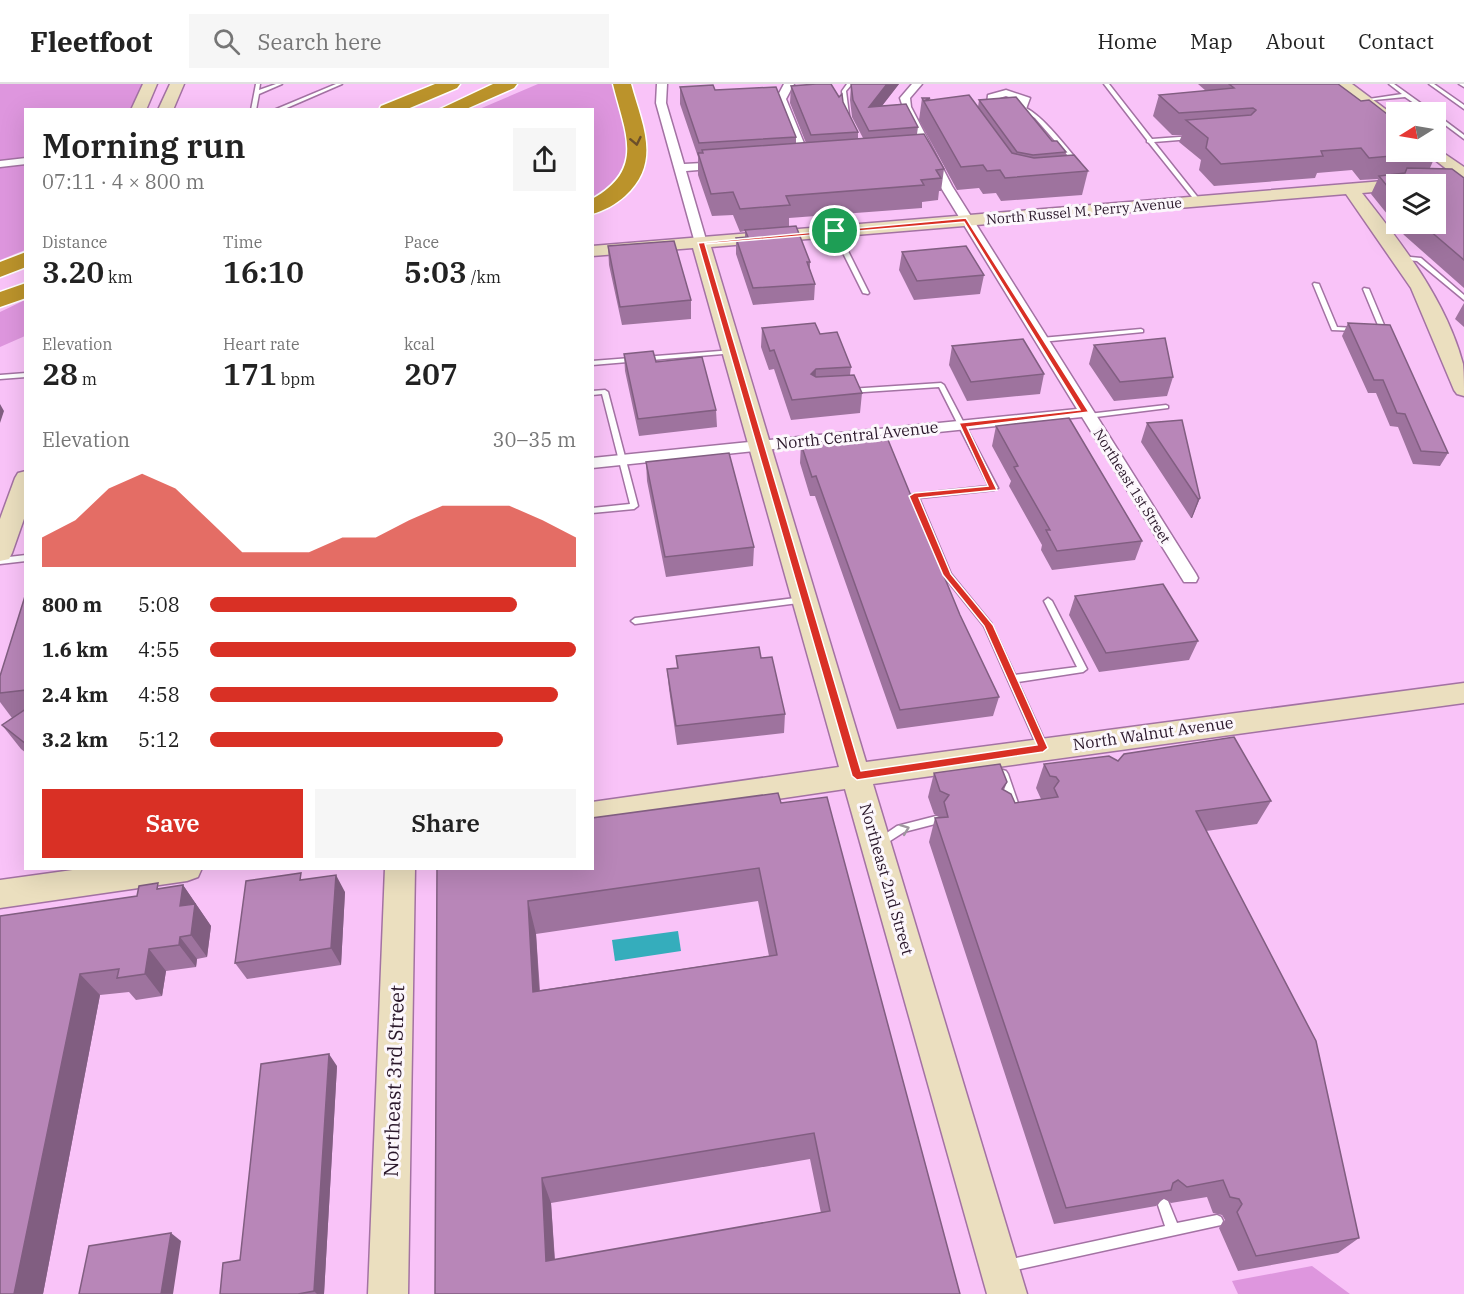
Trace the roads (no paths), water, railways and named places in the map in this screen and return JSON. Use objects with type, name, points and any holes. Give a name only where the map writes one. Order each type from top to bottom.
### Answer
[{"type":"highway","points":[[393,108],[450,84]]},
{"type":"highway","points":[[452,108],[508,84]]},
{"type":"highway","points":[[594,207],[626,186],[636,173],[639,163],[638,149],[622,84]]},
{"type":"highway","points":[[0,270],[24,261]]},
{"type":"highway","points":[[0,300],[24,291]]},
{"type":"street","points":[[139,108],[150,84]]},
{"type":"street","points":[[166,108],[177,84]]},
{"type":"street","name":"Northeast 2nd Street","points":[[662,84],[661,103],[679,168],[1003,1281]]},
{"type":"street","points":[[789,84],[781,99],[805,158]]},
{"type":"street","name":"Northeast 1st Street","points":[[917,84],[905,98],[913,115],[923,150],[1190,578]]},
{"type":"street","points":[[1343,84],[1386,116]]},
{"type":"street","points":[[984,109],[1022,107],[1026,100],[1014,94],[998,94],[991,97],[991,103],[1002,108]]},
{"type":"street","points":[[0,165],[24,161]]},
{"type":"street","points":[[1446,161],[1464,174]]},
{"type":"street","points":[[679,168],[736,163]]},
{"type":"street","points":[[0,165],[24,166]]},
{"type":"street","points":[[1446,181],[1464,179]]},
{"type":"street","name":"North Russel M. Perry Avenue","points":[[594,251],[1386,186]]},
{"type":"street","points":[[1351,189],[1420,289],[1462,379]]},
{"type":"street","name":"North Central Avenue","points":[[594,463],[1087,414]]},
{"type":"street","points":[[0,553],[18,521],[24,489]]},
{"type":"street","name":"North Walnut Avenue","points":[[594,814],[996,754],[1043,748],[1092,746],[1197,727],[1464,693]]},
{"type":"street","points":[[0,894],[172,870]]},
{"type":"street","name":"Northeast 3rd Street","points":[[388,1294],[400,870]]},
{"type":"lane","points":[[253,108],[258,84]]},
{"type":"lane","points":[[256,93],[280,84]]},
{"type":"lane","points":[[281,108],[340,84]]},
{"type":"lane","points":[[847,118],[844,91],[850,84]]},
{"type":"lane","points":[[1106,84],[1198,201]]},
{"type":"lane","points":[[1391,84],[1416,102]]},
{"type":"lane","points":[[1431,84],[1464,106]]},
{"type":"lane","points":[[1364,100],[1407,95]]},
{"type":"lane","points":[[1022,107],[1037,117],[1079,165],[1079,169],[1074,172]]},
{"type":"lane","points":[[1446,124],[1464,137]]},
{"type":"lane","points":[[1149,141],[1199,137]]},
{"type":"lane","points":[[835,231],[866,293]]},
{"type":"lane","points":[[1400,258],[1419,259],[1464,298]]},
{"type":"lane","points":[[1316,284],[1334,329],[1364,331]]},
{"type":"lane","points":[[1366,289],[1384,332],[1374,332]]},
{"type":"lane","points":[[1041,340],[1142,331]]},
{"type":"lane","points":[[594,363],[733,352]]},
{"type":"lane","points":[[0,377],[24,375]]},
{"type":"lane","points":[[836,392],[941,385],[994,488],[914,496],[947,575],[988,625],[1043,748]]},
{"type":"lane","points":[[594,393],[605,392],[634,506],[594,511]]},
{"type":"lane","points":[[1087,414],[1167,407]]},
{"type":"lane","points":[[0,561],[24,558]]},
{"type":"lane","points":[[635,621],[806,600]]},
{"type":"lane","points":[[1012,680],[1083,669],[1048,601]]},
{"type":"lane","points":[[996,754],[1020,808],[1002,811]]},
{"type":"lane","points":[[877,846],[901,829],[936,819]]},
{"type":"lane","points":[[1164,1205],[1173,1230]]},
{"type":"lane","points":[[1003,1281],[1173,1230],[1217,1221]]}]
